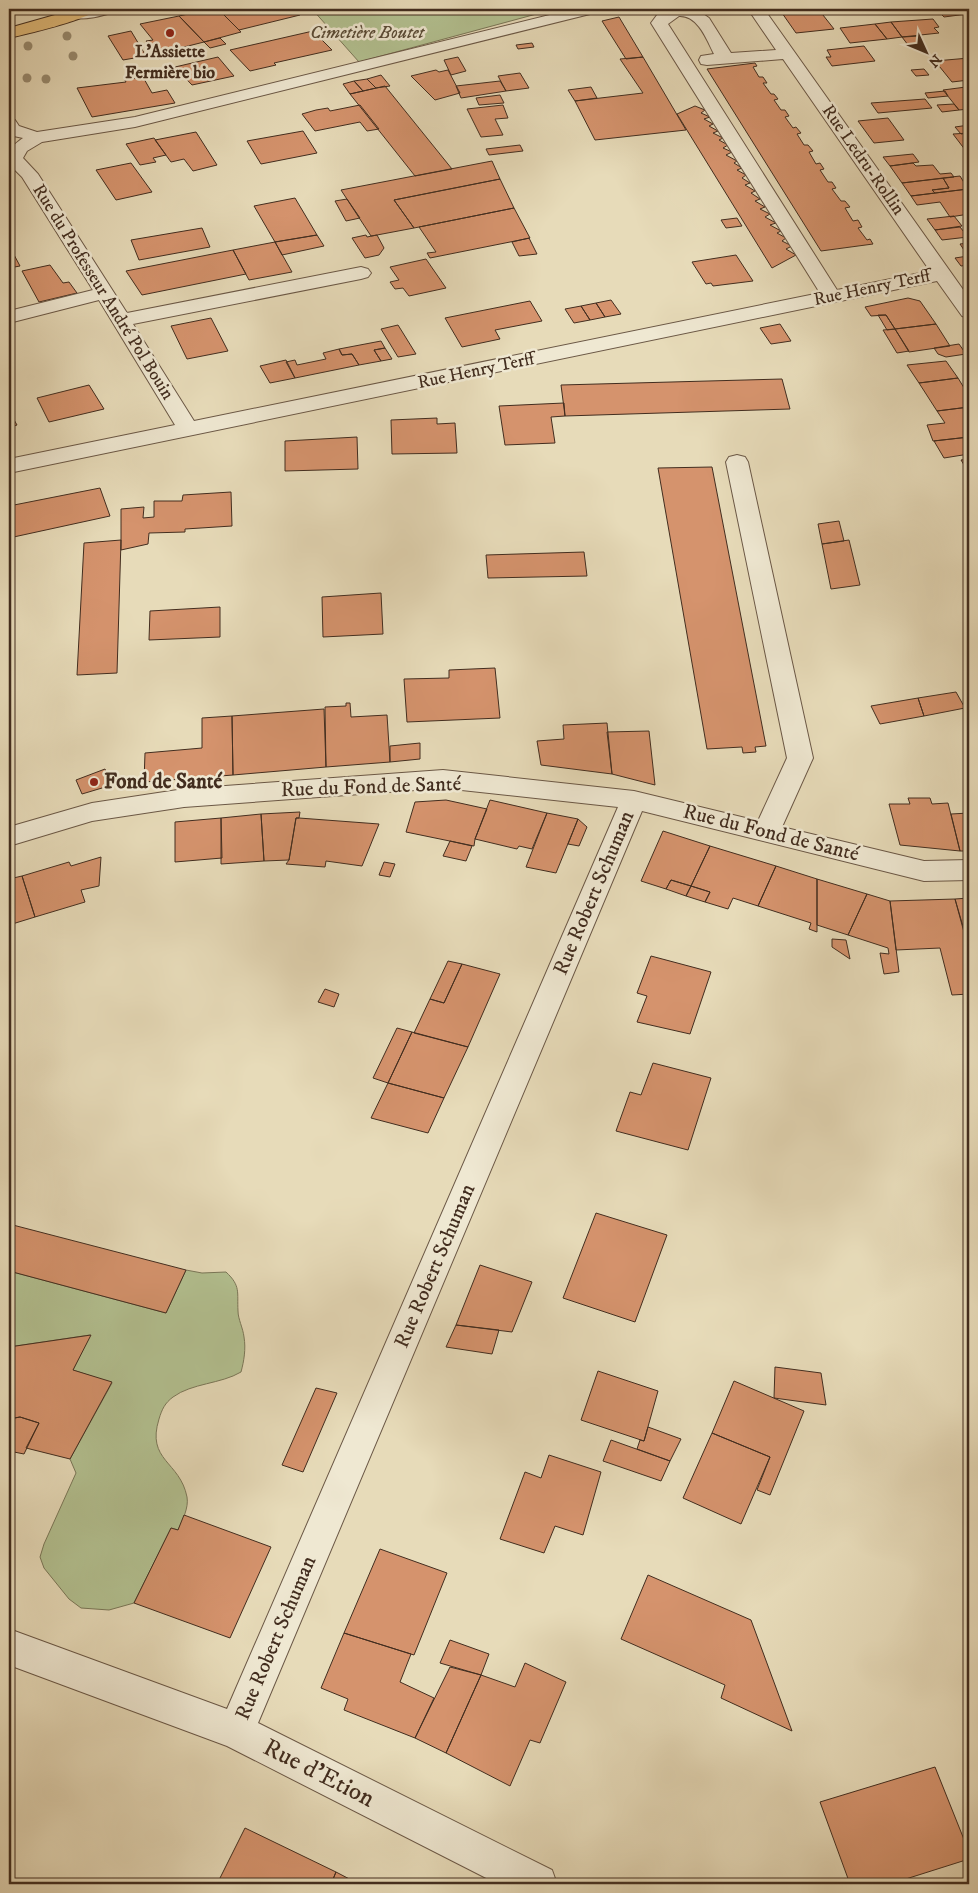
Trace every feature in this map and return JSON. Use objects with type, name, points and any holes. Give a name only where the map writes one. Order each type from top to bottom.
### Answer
[{"type":"main road","points":[[9,32],[83,12]]},
{"type":"street","points":[[83,12],[108,9]]},
{"type":"street","points":[[9,124],[12,130],[37,137],[135,122],[592,9]]},
{"type":"street","name":"Rue Ledru-Rollin","points":[[756,9],[969,312]]},
{"type":"street","points":[[725,58],[700,18],[690,12],[678,11],[666,15],[659,23],[832,297]]},
{"type":"street","points":[[684,62],[788,54]]},
{"type":"street","name":"Rue du Professeur André Pol Bouin","points":[[37,137],[20,148],[14,159],[29,174],[189,430]]},
{"type":"street","points":[[9,179],[29,174]]},
{"type":"street","points":[[121,320],[361,273]]},
{"type":"street","name":"Rue Henry Terff","points":[[9,466],[942,274]]},
{"type":"street","points":[[9,317],[105,293]]},
{"type":"street","points":[[737,462],[800,758],[766,832]]},
{"type":"street","name":"Rue du Fond de Santé","points":[[9,836],[92,812],[184,798],[444,780],[634,800],[924,871],[969,870]]},
{"type":"street","name":"Rue Robert Schuman","points":[[236,1732],[634,800]]},
{"type":"street","name":"Rue d'Etion","points":[[9,1647],[236,1732],[538,1884]]},
{"type":"green space","name":"Cimetière Boutet","points":[[312,9],[555,9],[359,62]]},
{"type":"green space","points":[[186,1270],[202,1273],[226,1272],[234,1281],[237,1290],[238,1314],[245,1341],[241,1372],[225,1379],[181,1392],[166,1404],[159,1419],[156,1433],[157,1444],[160,1453],[183,1485],[187,1501],[183,1519],[178,1530],[171,1528],[134,1603],[109,1610],[81,1608],[69,1599],[44,1568],[40,1557],[76,1473],[70,1459],[112,1383],[73,1370],[90,1335],[9,1347],[9,1271],[166,1313]]},
{"type":"building","points":[[218,9],[241,32],[204,42],[179,16]]},
{"type":"building","points":[[218,9],[294,9],[300,15],[239,30]]},
{"type":"building","points":[[779,9],[794,9],[796,12],[782,13]]},
{"type":"building","points":[[917,9],[963,9],[967,14],[944,17],[938,11],[920,12]]},
{"type":"building","points":[[819,10],[834,29],[796,33],[782,13]]},
{"type":"building","points":[[179,16],[204,42],[156,54],[146,41],[153,40],[140,24]]},
{"type":"building","points":[[619,17],[643,57],[626,59],[602,21]]},
{"type":"building","points":[[933,19],[939,27],[934,28],[939,33],[902,37],[891,22]]},
{"type":"building","points":[[891,22],[902,37],[887,39],[875,24]]},
{"type":"building","points":[[875,24],[887,39],[850,43],[840,28]]},
{"type":"building","points":[[131,31],[146,56],[123,60],[108,36]]},
{"type":"building","points":[[313,31],[332,50],[274,63],[276,65],[250,71],[230,50]]},
{"type":"building","points":[[921,36],[922,38],[918,39],[921,43],[908,45],[902,37]]},
{"type":"building","points":[[220,38],[226,44],[210,48],[204,42]]},
{"type":"building","points":[[532,43],[534,47],[518,49],[516,45]]},
{"type":"building","points":[[864,46],[875,61],[832,66],[826,57],[831,57],[827,50]]},
{"type":"building","points":[[170,51],[175,55],[159,59],[156,54]]},
{"type":"building","points":[[218,57],[234,76],[192,85],[175,67]]},
{"type":"building","points":[[458,57],[466,71],[451,75],[444,60]]},
{"type":"building","points":[[643,57],[686,130],[595,140],[575,101],[643,93],[620,59]]},
{"type":"building","points":[[969,58],[969,80],[952,82],[935,61]]},
{"type":"building","points":[[755,63],[757,66],[753,67],[759,77],[763,77],[767,83],[763,83],[771,94],[774,94],[778,99],[774,100],[781,110],[785,110],[789,116],[785,117],[793,128],[796,127],[801,133],[797,134],[804,145],[808,145],[813,151],[809,152],[816,164],[820,163],[824,169],[820,170],[828,182],[832,182],[836,188],[832,189],[841,201],[845,201],[850,207],[845,208],[853,221],[858,220],[862,227],[858,228],[867,240],[870,239],[873,244],[821,251],[707,69]]},
{"type":"building","points":[[924,69],[929,75],[916,76],[911,70]]},
{"type":"building","points":[[436,70],[439,72],[448,70],[460,93],[435,100],[411,76]]},
{"type":"building","points":[[520,73],[529,88],[506,91],[498,76]]},
{"type":"building","points":[[381,75],[390,86],[376,88],[367,79]]},
{"type":"building","points":[[143,77],[152,93],[167,90],[175,103],[92,117],[77,88],[126,82],[125,80]]},
{"type":"building","points":[[367,79],[376,88],[363,91],[354,81]]},
{"type":"building","points":[[354,81],[363,91],[350,94],[343,84]]},
{"type":"building","points":[[500,81],[506,91],[461,98],[456,86]]},
{"type":"building","points":[[385,86],[452,169],[415,176],[350,94]]},
{"type":"building","points":[[591,87],[597,98],[575,101],[568,90]]},
{"type":"building","points":[[966,87],[969,91],[969,109],[959,110],[943,90]]},
{"type":"building","points":[[945,91],[948,96],[928,98],[925,93]]},
{"type":"building","points":[[500,95],[504,103],[479,105],[476,98]]},
{"type":"building","points":[[925,99],[932,108],[878,113],[871,103]]},
{"type":"building","points":[[954,104],[959,110],[942,112],[937,105]]},
{"type":"building","points":[[360,105],[379,129],[367,131],[360,122],[315,131],[302,114],[328,108],[330,111]]},
{"type":"building","points":[[503,105],[508,118],[495,119],[503,135],[481,137],[467,109]]},
{"type":"building","points":[[695,106],[705,110],[701,113],[710,117],[704,119],[713,124],[709,126],[718,131],[713,133],[723,138],[719,140],[728,145],[723,148],[732,152],[726,155],[737,161],[734,163],[742,168],[737,170],[746,175],[742,178],[750,183],[745,185],[755,191],[751,193],[760,199],[755,201],[765,207],[760,209],[770,214],[765,217],[776,223],[770,225],[781,231],[777,233],[786,238],[782,241],[792,246],[786,249],[796,255],[772,268],[677,114]]},
{"type":"building","points":[[888,118],[904,140],[874,143],[858,121]]},
{"type":"building","points":[[969,125],[969,133],[961,134],[955,127]]},
{"type":"building","points":[[303,131],[317,153],[261,164],[247,141]]},
{"type":"building","points":[[196,132],[217,165],[193,171],[184,159],[171,162],[155,140]]},
{"type":"building","points":[[969,133],[969,155],[953,134]]},
{"type":"building","points":[[154,138],[166,155],[153,158],[156,162],[140,165],[126,144]]},
{"type":"building","points":[[520,145],[523,151],[489,155],[486,149]]},
{"type":"building","points":[[913,154],[919,162],[890,166],[883,157]]},
{"type":"building","points":[[492,161],[500,179],[394,200],[414,228],[371,236],[341,190]]},
{"type":"building","points":[[131,163],[152,192],[116,200],[96,170]]},
{"type":"building","points":[[913,163],[916,166],[933,165],[940,174],[951,173],[954,177],[902,183],[890,166]]},
{"type":"building","points":[[960,176],[968,189],[935,193],[932,190],[949,188],[943,178]]},
{"type":"building","points":[[943,178],[949,188],[932,190],[935,193],[911,196],[902,183]]},
{"type":"building","points":[[500,179],[514,208],[414,228],[394,200]]},
{"type":"building","points":[[968,189],[969,214],[950,217],[940,202],[917,205],[911,196]]},
{"type":"building","points":[[295,198],[317,235],[275,242],[254,206]]},
{"type":"building","points":[[347,199],[360,218],[346,221],[335,201]]},
{"type":"building","points":[[514,208],[530,238],[430,258],[427,253],[436,252],[419,227]]},
{"type":"building","points":[[954,216],[962,226],[935,230],[927,219]]},
{"type":"building","points":[[737,218],[742,226],[726,228],[721,220]]},
{"type":"building","points":[[960,227],[968,237],[942,240],[935,230]]},
{"type":"building","points":[[202,228],[210,247],[139,260],[131,240]]},
{"type":"building","points":[[317,235],[324,246],[282,255],[275,242]]},
{"type":"building","points":[[366,235],[367,237],[377,235],[384,248],[379,255],[365,258],[352,238]]},
{"type":"building","points":[[529,238],[537,254],[519,256],[512,242]]},
{"type":"building","points":[[275,242],[292,272],[249,280],[233,250]]},
{"type":"building","points":[[969,243],[969,256],[968,256],[960,244]]},
{"type":"building","points":[[233,250],[246,274],[142,295],[126,271]]},
{"type":"building","points":[[12,251],[20,266],[9,268],[9,252]]},
{"type":"building","points":[[736,255],[753,281],[713,286],[711,283],[706,284],[692,262]]},
{"type":"building","points":[[968,256],[969,265],[961,266],[955,258]]},
{"type":"building","points":[[426,259],[446,288],[409,296],[403,288],[395,289],[390,282],[399,280],[390,267]]},
{"type":"building","points":[[50,265],[63,283],[69,282],[77,293],[39,302],[22,271]]},
{"type":"building","points":[[908,298],[920,301],[936,324],[895,329],[886,315],[871,316],[865,307]]},
{"type":"building","points":[[611,300],[621,314],[605,317],[596,303]]},
{"type":"building","points":[[530,301],[542,321],[495,330],[500,339],[462,347],[445,318]]},
{"type":"building","points":[[596,303],[605,317],[590,320],[581,306]]},
{"type":"building","points":[[581,306],[590,320],[574,323],[565,309]]},
{"type":"building","points":[[878,315],[886,315],[895,329],[887,330]]},
{"type":"building","points":[[211,318],[228,351],[187,359],[171,326]]},
{"type":"building","points":[[780,324],[791,341],[771,344],[760,328]]},
{"type":"building","points":[[936,324],[950,346],[909,352],[895,329]]},
{"type":"building","points":[[398,325],[416,354],[398,357],[381,329]]},
{"type":"building","points":[[895,329],[909,351],[897,353],[883,330]]},
{"type":"building","points":[[381,341],[385,348],[374,350],[381,361],[359,365],[352,354],[342,355],[339,349]]},
{"type":"building","points":[[959,344],[966,354],[946,357],[938,354],[934,348]]},
{"type":"building","points":[[385,348],[392,359],[381,361],[374,350]]},
{"type":"building","points":[[339,349],[342,355],[352,354],[359,365],[295,378],[286,362],[295,360],[297,365],[326,359],[323,353]]},
{"type":"building","points":[[286,360],[295,378],[270,383],[260,366]]},
{"type":"building","points":[[946,361],[958,378],[919,383],[907,365]]},
{"type":"building","points":[[958,378],[969,396],[969,407],[937,411],[919,383]]},
{"type":"building","points":[[782,379],[790,409],[565,416],[561,385]]},
{"type":"building","points":[[89,385],[104,409],[49,422],[37,398]]},
{"type":"building","points":[[564,403],[565,416],[551,417],[555,443],[505,445],[499,406]]},
{"type":"building","points":[[969,407],[969,437],[933,441],[927,425],[945,423],[937,411]]},
{"type":"building","points":[[9,411],[17,425],[9,428]]},
{"type":"building","points":[[437,418],[437,424],[455,423],[457,453],[392,454],[391,420]]},
{"type":"building","points":[[357,437],[358,469],[285,471],[285,441]]},
{"type":"building","points":[[969,437],[969,454],[944,458],[934,441]]},
{"type":"building","points":[[969,459],[969,473],[961,460]]},
{"type":"building","points":[[712,467],[766,746],[755,747],[756,752],[743,753],[742,747],[707,749],[658,468]]},
{"type":"building","points":[[100,488],[110,516],[9,538],[9,506]]},
{"type":"building","points":[[231,492],[232,526],[185,529],[185,532],[149,533],[148,544],[121,550],[121,509],[144,507],[143,518],[154,517],[154,501],[182,501],[183,495]]},
{"type":"building","points":[[839,521],[844,541],[822,544],[818,524]]},
{"type":"building","points":[[121,540],[117,673],[77,675],[84,543]]},
{"type":"building","points":[[849,540],[860,585],[831,589],[822,544]]},
{"type":"building","points":[[584,552],[587,576],[488,578],[486,555]]},
{"type":"building","points":[[381,593],[383,634],[323,637],[322,597]]},
{"type":"building","points":[[220,607],[220,637],[149,640],[150,611]]},
{"type":"building","points":[[495,668],[500,718],[407,722],[404,679],[449,678],[449,670]]},
{"type":"building","points":[[956,692],[965,708],[924,716],[918,698]]},
{"type":"building","points":[[918,698],[924,716],[880,724],[871,706]]},
{"type":"building","points":[[346,703],[350,703],[351,717],[387,715],[390,762],[326,767],[325,707],[346,706]]},
{"type":"building","points":[[324,709],[326,767],[233,775],[232,716]]},
{"type":"building","points":[[232,716],[233,775],[144,782],[145,753],[202,748],[202,718]]},
{"type":"building","points":[[607,723],[612,774],[541,765],[537,741],[564,739],[563,725]]},
{"type":"building","points":[[649,731],[655,785],[612,774],[607,732]]},
{"type":"building","points":[[420,743],[420,759],[390,762],[390,746]]},
{"type":"building","name":"Fond de Santé","points":[[105,769],[112,785],[82,794],[76,780]]},
{"type":"building","points":[[908,798],[930,798],[932,804],[948,803],[960,851],[900,845],[889,804],[910,804]]},
{"type":"building","points":[[446,800],[487,809],[474,846],[406,832],[415,802]]},
{"type":"building","points":[[490,800],[547,813],[532,849],[519,846],[517,849],[475,839]]},
{"type":"building","points":[[300,812],[299,818],[296,818],[289,860],[264,861],[261,814]]},
{"type":"building","points":[[547,813],[578,819],[556,873],[526,867]]},
{"type":"building","points":[[969,813],[969,851],[960,851],[951,814]]},
{"type":"building","points":[[261,814],[264,861],[221,864],[221,818]]},
{"type":"building","points":[[221,818],[222,858],[175,862],[175,822]]},
{"type":"building","points":[[296,818],[379,824],[362,866],[326,861],[325,867],[286,864],[289,860]]},
{"type":"building","points":[[578,819],[587,827],[579,846],[568,844]]},
{"type":"building","points":[[663,831],[710,846],[691,886],[671,880],[666,889],[641,881]]},
{"type":"building","points":[[450,841],[472,846],[466,861],[443,856]]},
{"type":"building","points":[[710,846],[776,866],[758,906],[733,898],[728,909],[705,902],[710,892],[691,886]]},
{"type":"building","points":[[101,857],[99,886],[81,890],[85,902],[35,917],[22,876],[69,862],[71,866]]},
{"type":"building","points":[[384,862],[395,864],[390,877],[379,875]]},
{"type":"building","points":[[776,866],[817,879],[817,932],[809,929],[811,923],[758,906]]},
{"type":"building","points":[[22,876],[35,917],[9,925],[9,879]]},
{"type":"building","points":[[817,879],[867,894],[848,935],[817,925]]},
{"type":"building","points":[[671,880],[691,886],[686,896],[666,889]]},
{"type":"building","points":[[691,886],[710,892],[705,902],[686,896]]},
{"type":"building","points":[[867,894],[890,901],[899,972],[884,974],[880,953],[889,954],[888,948],[848,935]]},
{"type":"building","points":[[969,898],[969,947],[968,947],[955,899]]},
{"type":"building","points":[[955,899],[969,947],[969,994],[952,995],[940,948],[896,950],[890,901]]},
{"type":"building","points":[[832,939],[846,940],[850,959],[832,947]]},
{"type":"building","points":[[651,956],[711,972],[690,1034],[637,1022],[647,996],[637,993]]},
{"type":"building","points":[[448,961],[462,964],[444,1003],[430,999]]},
{"type":"building","points":[[462,964],[500,974],[468,1047],[414,1033],[430,999],[444,1003]]},
{"type":"building","points":[[325,989],[339,994],[334,1007],[318,1002]]},
{"type":"building","points":[[397,1028],[412,1032],[388,1083],[373,1078]]},
{"type":"building","points":[[412,1032],[468,1047],[444,1098],[388,1083]]},
{"type":"building","points":[[653,1063],[711,1078],[688,1150],[616,1131],[630,1092],[641,1095]]},
{"type":"building","points":[[388,1083],[444,1098],[428,1133],[371,1118]]},
{"type":"building","points":[[596,1213],[667,1235],[635,1322],[563,1298]]},
{"type":"building","points":[[9,1224],[186,1270],[166,1313],[9,1271]]},
{"type":"building","points":[[480,1265],[532,1282],[512,1332],[456,1325]]},
{"type":"building","points":[[456,1325],[499,1330],[492,1354],[446,1347]]},
{"type":"building","points":[[91,1335],[73,1370],[112,1382],[70,1459],[26,1448],[39,1423],[20,1417],[9,1419],[9,1347]]},
{"type":"building","points":[[775,1367],[821,1373],[826,1405],[774,1398]]},
{"type":"building","points":[[598,1371],[658,1391],[644,1441],[581,1420]]},
{"type":"building","points":[[734,1381],[804,1411],[770,1495],[757,1490],[770,1457],[712,1433]]},
{"type":"building","points":[[316,1388],[337,1393],[303,1472],[282,1465]]},
{"type":"building","points":[[20,1417],[39,1423],[24,1454],[9,1451],[9,1419]]},
{"type":"building","points":[[648,1427],[681,1439],[670,1461],[637,1449],[640,1440],[644,1441]]},
{"type":"building","points":[[712,1433],[770,1457],[741,1524],[683,1498]]},
{"type":"building","points":[[611,1440],[670,1461],[661,1481],[603,1461]]},
{"type":"building","points":[[549,1455],[601,1472],[583,1535],[555,1526],[544,1553],[500,1539],[525,1472],[541,1478]]},
{"type":"building","points":[[184,1515],[271,1547],[230,1638],[134,1603],[171,1528],[178,1530]]},
{"type":"building","points":[[380,1549],[447,1573],[414,1655],[344,1633]]},
{"type":"building","points":[[648,1575],[751,1620],[792,1731],[721,1698],[725,1685],[621,1639]]},
{"type":"building","points":[[344,1633],[411,1654],[400,1682],[434,1698],[415,1738],[344,1710],[348,1699],[321,1688]]},
{"type":"building","points":[[450,1640],[489,1654],[481,1675],[440,1663]]},
{"type":"building","points":[[525,1663],[566,1682],[540,1743],[530,1740],[510,1786],[446,1753],[481,1675],[515,1687]]},
{"type":"building","points":[[450,1667],[481,1675],[446,1753],[415,1738]]},
{"type":"building","points":[[935,1767],[969,1852],[969,1859],[890,1884],[850,1884],[820,1802]]},
{"type":"building","points":[[245,1828],[336,1872],[331,1884],[217,1884]]},
{"type":"building","points":[[336,1872],[359,1884],[331,1884]]},
{"type":"place","name":"L'Assiette Fermière bio","points":[[170,33]]},
{"type":"place","name":"Fond de Santé","points":[[94,782]]}]
